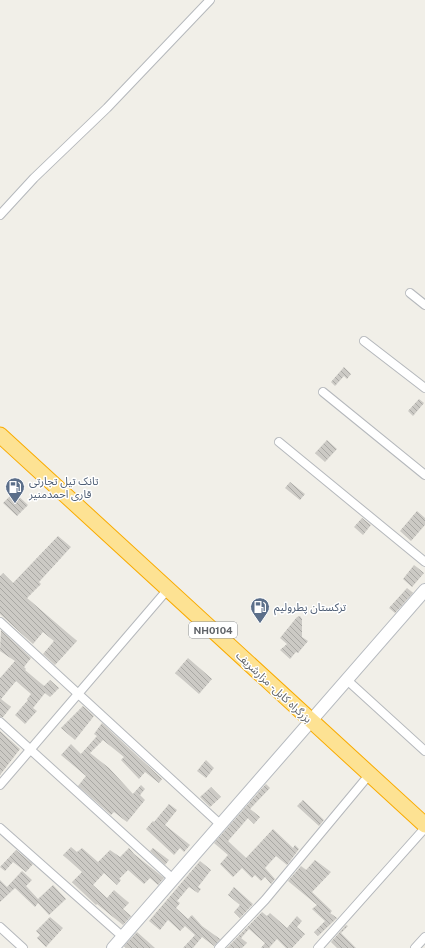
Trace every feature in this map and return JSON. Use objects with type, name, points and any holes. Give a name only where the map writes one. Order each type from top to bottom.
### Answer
[{"type":"highway","name":"بزرگراه کابل - مزارشریف","points":[[0,435],[425,826]]},
{"type":"street","points":[[0,215],[34,178],[107,108],[210,0]]},
{"type":"street","points":[[410,293],[425,305]]},
{"type":"street","points":[[364,341],[425,388]]},
{"type":"street","points":[[323,392],[425,475]]},
{"type":"street","points":[[279,442],[425,562]]},
{"type":"street","points":[[0,785],[168,589]]},
{"type":"street","points":[[113,948],[425,590]]},
{"type":"street","points":[[0,622],[221,825]]},
{"type":"street","points":[[347,680],[425,751]]},
{"type":"street","points":[[0,722],[174,879]]},
{"type":"street","points":[[219,948],[265,900],[370,775]]},
{"type":"street","points":[[318,948],[425,826]]},
{"type":"street","points":[[0,828],[123,937]]},
{"type":"street","points":[[0,927],[24,948]]},
{"type":"street","points":[[415,948],[425,937]]},
{"type":"building","points":[[344,367],[351,374],[347,379],[344,376],[335,386],[331,382]]},
{"type":"building","points":[[419,399],[424,403],[413,416],[408,411]]},
{"type":"building","points":[[327,440],[337,449],[325,462],[315,453]]},
{"type":"building","points":[[290,482],[305,494],[300,500],[285,488]]},
{"type":"building","points":[[14,492],[28,505],[17,516],[3,503]]},
{"type":"building","points":[[417,511],[425,518],[425,525],[411,541],[400,531]]},
{"type":"building","points":[[362,518],[371,525],[363,535],[354,527]]},
{"type":"building","points":[[58,536],[71,547],[39,582],[41,584],[27,598],[77,641],[55,665],[43,654],[54,641],[43,632],[33,644],[0,614],[0,576],[3,573],[13,583]]},
{"type":"building","points":[[414,565],[424,573],[412,587],[403,579]]},
{"type":"building","points":[[407,588],[413,593],[395,613],[389,608]]},
{"type":"building","points":[[300,616],[302,619],[302,637],[308,641],[298,653],[296,652],[290,659],[280,650],[287,644],[280,638],[297,617]]},
{"type":"building","points":[[1,630],[31,658],[24,667],[26,669],[25,670],[44,686],[50,680],[59,688],[50,697],[45,693],[33,708],[37,711],[25,724],[15,715],[28,700],[27,699],[31,694],[16,681],[1,699],[11,707],[3,717],[0,717],[0,678],[15,661],[0,651]]},
{"type":"building","points":[[188,658],[212,679],[199,694],[175,673]]},
{"type":"building","points":[[83,706],[94,716],[75,740],[61,728]]},
{"type":"building","points":[[102,723],[162,779],[159,783],[145,772],[139,779],[121,760],[124,757],[103,740],[90,753],[109,768],[133,794],[141,785],[145,789],[140,795],[145,800],[127,822],[114,812],[111,815],[78,786],[86,776],[61,755],[71,744],[81,754],[97,736],[94,734]]},
{"type":"building","points":[[0,731],[20,749],[0,775]]},
{"type":"building","points":[[206,760],[214,768],[206,778],[197,771]]},
{"type":"building","points":[[266,784],[270,788],[250,809],[260,817],[254,824],[248,818],[228,841],[246,858],[273,829],[293,848],[295,845],[299,849],[287,865],[276,856],[265,868],[275,879],[271,884],[265,877],[261,881],[255,875],[252,878],[242,868],[233,877],[220,864],[228,855],[214,843]]},
{"type":"building","points":[[211,787],[221,797],[210,807],[200,797]]},
{"type":"building","points":[[303,800],[324,820],[319,826],[297,806]]},
{"type":"building","points":[[169,804],[177,810],[165,825],[190,845],[184,852],[180,848],[174,855],[146,829]]},
{"type":"building","points":[[71,847],[77,852],[82,848],[98,862],[110,850],[120,857],[129,848],[134,854],[164,878],[158,885],[150,878],[144,884],[128,870],[119,879],[121,880],[117,885],[104,873],[93,885],[107,898],[114,890],[129,903],[123,909],[131,916],[123,925],[97,904],[96,905],[72,882],[82,872],[63,855]]},
{"type":"building","points":[[153,848],[169,860],[165,865],[150,851]]},
{"type":"building","points":[[16,850],[33,864],[26,872],[13,862],[5,871],[0,867]]},
{"type":"building","points":[[315,860],[331,872],[312,892],[332,911],[330,913],[337,918],[318,936],[314,932],[325,921],[312,909],[317,905],[288,881],[301,866],[306,870]]},
{"type":"building","points":[[200,861],[211,870],[198,887],[201,889],[198,893],[189,887],[177,901],[180,903],[176,908],[188,919],[192,915],[202,926],[220,939],[214,946],[202,937],[193,948],[183,948],[195,935],[185,926],[180,931],[168,920],[160,930],[149,921]]},
{"type":"building","points":[[22,871],[32,880],[26,886],[38,899],[53,885],[66,899],[49,915],[38,903],[35,907],[15,888],[0,902],[0,880],[7,887]]},
{"type":"building","points":[[234,887],[253,904],[240,918],[234,912],[240,905],[228,895]]},
{"type":"building","points":[[262,912],[267,916],[270,913],[287,928],[297,916],[302,921],[297,927],[305,934],[292,948],[286,948],[277,939],[269,948],[261,948],[265,943],[249,929],[241,938],[247,943],[242,948],[227,948]]},
{"type":"building","points":[[50,917],[63,928],[46,947],[37,938],[40,935],[36,931]]},
{"type":"building","points":[[346,925],[348,926],[341,933],[356,948],[337,948],[331,942]]},
{"type":"building","points":[[137,932],[155,948],[126,948],[124,946]]},
{"type":"place","name":"تانک تیل تجارتی قاری احمدمنیر","points":[[15,504]]},
{"type":"place","name":"ترکستان پطرولیم","points":[[260,624]]}]
